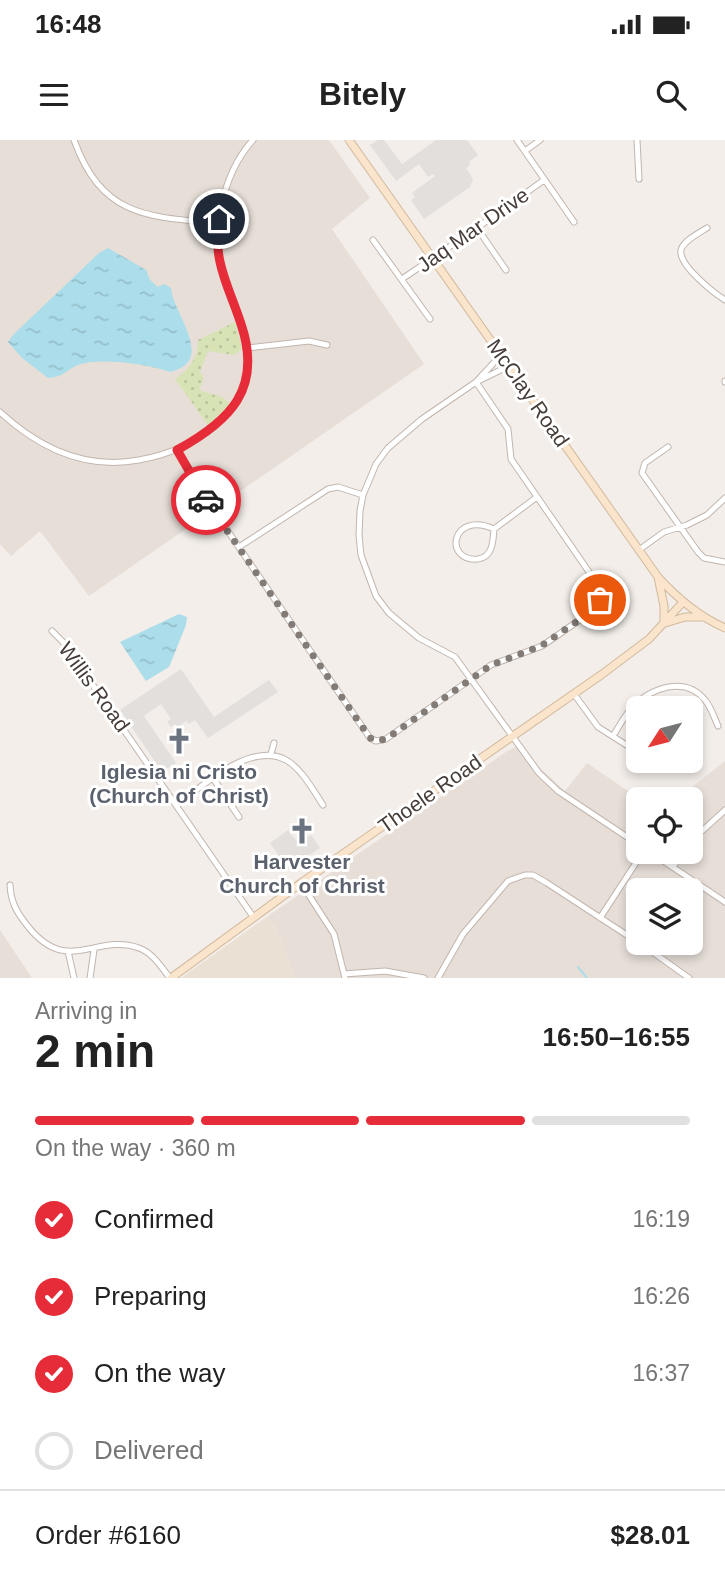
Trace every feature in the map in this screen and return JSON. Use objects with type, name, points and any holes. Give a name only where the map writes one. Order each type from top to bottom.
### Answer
[{"type":"main road","name":"McClay Road","points":[[349,140],[658,577],[682,602],[725,628]]},
{"type":"main road","points":[[658,577],[664,606],[664,623],[685,617],[704,617]]},
{"type":"main road","name":"Thoele Road","points":[[170,978],[649,639],[682,602]]},
{"type":"street","points":[[74,140],[80,157],[102,189],[126,208],[162,218],[219,223]]},
{"type":"street","points":[[0,412],[33,439],[53,451],[72,457],[122,462],[177,450],[222,421],[240,395],[247,370],[248,348],[242,324],[223,278],[218,253],[219,223],[225,193],[234,168],[253,140]]},
{"type":"street","points":[[517,140],[574,222]]},
{"type":"street","points":[[525,151],[540,140]]},
{"type":"street","points":[[637,140],[639,179]]},
{"type":"street","name":"Jaq Mar Drive","points":[[402,279],[544,180]]},
{"type":"street","points":[[477,228],[506,270]]},
{"type":"street","points":[[707,228],[686,243],[681,250],[682,258],[699,281],[725,300]]},
{"type":"street","points":[[373,240],[430,319]]},
{"type":"street","points":[[673,248],[681,250]]},
{"type":"street","points":[[248,348],[309,341],[327,345]]},
{"type":"street","points":[[476,382],[501,355]]},
{"type":"street","points":[[509,366],[476,382],[422,419],[388,448],[376,464],[363,495],[359,535],[361,555],[376,596],[402,626],[455,657],[539,773],[558,791],[626,836]]},
{"type":"street","points":[[177,450],[201,492],[370,738],[376,741],[386,739],[491,665],[541,646],[594,610],[600,600],[598,585],[511,459],[508,429],[476,382]]},
{"type":"street","points":[[668,447],[639,466],[642,473],[704,558],[725,562]]},
{"type":"street","points":[[239,547],[328,489],[338,487],[363,495]]},
{"type":"street","points":[[494,529],[474,524],[465,526],[458,533],[455,545],[460,556],[468,560],[484,558],[490,553],[494,529],[537,497]]},
{"type":"street","points":[[639,550],[664,532],[707,515],[725,498]]},
{"type":"street","name":"Willis Road","points":[[52,631],[63,642],[254,918]]},
{"type":"street","points":[[613,736],[640,701],[653,692],[674,685],[683,686],[699,694],[707,702],[718,726]]},
{"type":"street","points":[[574,694],[598,727],[626,744]]},
{"type":"street","points":[[271,754],[274,743]]},
{"type":"street","points":[[177,805],[213,778],[248,757],[271,754],[285,760],[299,771],[323,805]]},
{"type":"street","points":[[213,778],[239,817]]},
{"type":"street","points":[[703,830],[725,810]]},
{"type":"street","points":[[600,918],[635,864]]},
{"type":"street","points":[[668,864],[725,902]]},
{"type":"street","points":[[439,978],[463,934],[502,887],[525,874],[539,878],[626,935]]},
{"type":"street","points":[[301,883],[334,934],[344,976],[385,971],[424,978]]},
{"type":"street","points":[[10,885],[12,904],[30,930],[51,947],[68,951],[94,950],[113,944],[140,948],[155,959],[170,978]]},
{"type":"street","points":[[90,978],[94,950]]},
{"type":"street","points":[[68,951],[74,978]]},
{"type":"street","points":[[656,955],[688,978]]},
{"type":"shaded area","points":[[0,140],[329,140],[370,198],[332,229],[424,364],[89,596],[40,531],[11,556],[0,544]]},
{"type":"shaded area","points":[[384,140],[402,164],[436,140],[467,140],[478,155],[466,168],[473,179],[470,187],[424,219],[411,200],[415,197],[412,193],[435,176],[433,174],[428,177],[419,164],[396,181],[370,145]]},
{"type":"shaded area","points":[[181,669],[214,717],[269,680],[278,692],[208,738],[195,720],[189,724],[186,721],[177,727],[175,724],[171,727],[167,722],[171,719],[161,704],[144,716],[176,763],[162,772],[120,710]]},
{"type":"shaded area","points":[[522,744],[539,767],[565,791],[587,763],[626,790],[626,864],[703,864],[703,787],[692,787],[725,761],[725,978],[295,978],[278,932],[268,916],[506,752]]},
{"type":"shaded area","points":[[288,830],[298,843],[311,835],[320,848],[288,869],[270,843]]},
{"type":"shaded area","points":[[268,916],[278,932],[295,978],[181,978]]},
{"type":"shaded area","points":[[0,930],[32,978],[0,978]]},
{"type":"green space","points":[[235,322],[242,348],[235,355],[208,351],[200,372],[204,378],[199,390],[222,397],[230,404],[208,425],[175,379],[192,363],[197,353],[198,340]]},
{"type":"water","points":[[108,248],[146,270],[150,280],[158,287],[164,284],[171,288],[189,336],[190,358],[184,366],[170,372],[137,364],[98,362],[78,365],[61,375],[48,378],[22,358],[8,342],[99,253]]},
{"type":"water","points":[[179,614],[187,617],[186,625],[169,667],[146,681],[120,642]]},
{"type":"waterway","points":[[578,967],[587,978]]},
{"type":"way so far","points":[[206,500],[370,738],[376,741],[386,739],[491,665],[541,646],[594,610],[600,600]]},
{"type":"place","name":"Iglesia ni Cristo (Church of Christ)","points":[[179,741]]},
{"type":"place","name":"Harvester Church of Christ","points":[[302,831]]},
{"type":"route","points":[[206,500],[177,450],[200,437],[232,410],[240,395],[247,370],[248,348],[242,324],[223,278],[218,256],[219,219]]}]
